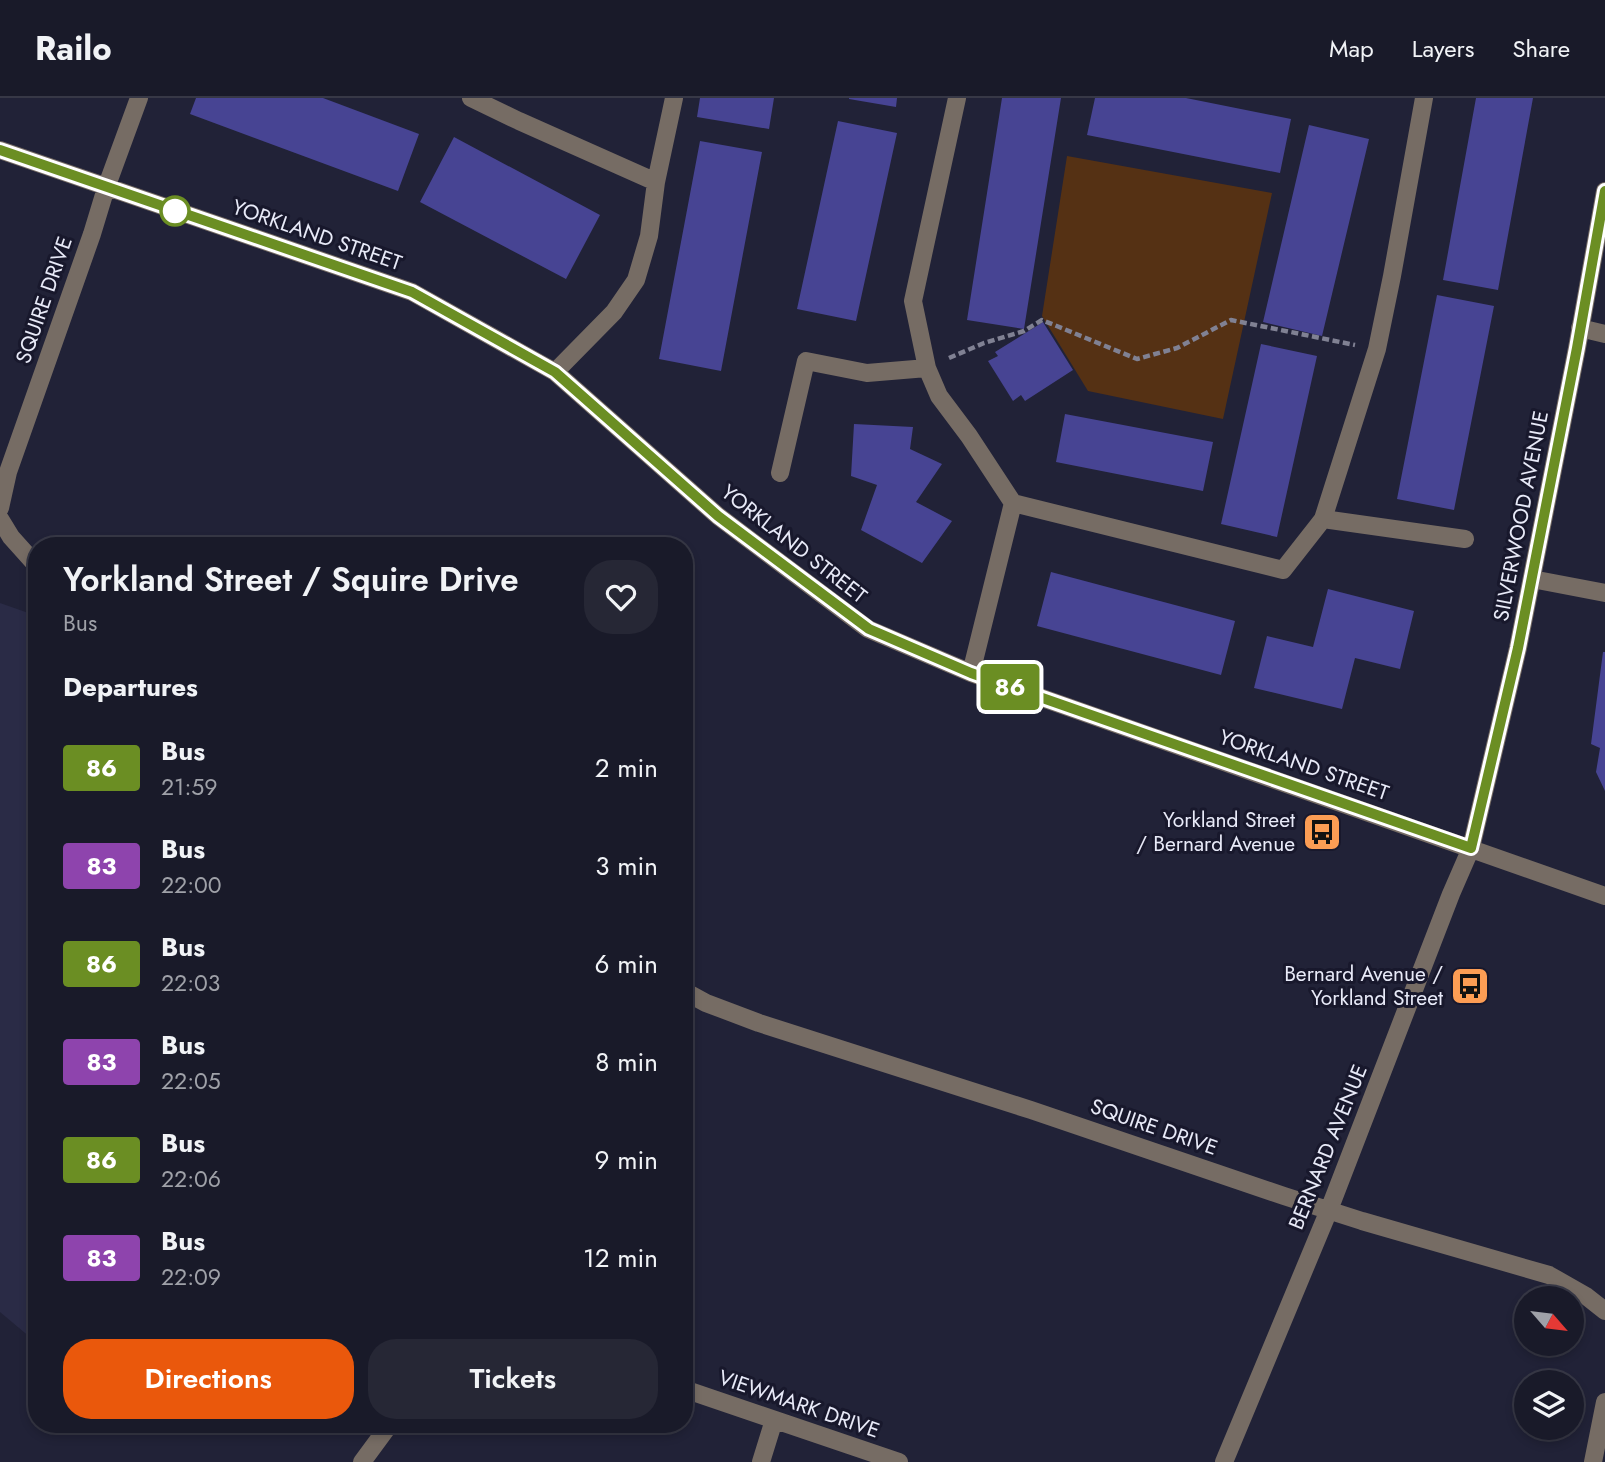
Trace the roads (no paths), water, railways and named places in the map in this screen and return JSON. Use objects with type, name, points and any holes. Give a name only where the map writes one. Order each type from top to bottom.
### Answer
[{"type":"street","name":"SQUIRE DRIVE","points":[[0,508],[8,471],[139,98]]},
{"type":"street","points":[[471,98],[656,182]]},
{"type":"street","points":[[555,372],[614,312],[636,280],[649,236],[656,182],[674,98]]},
{"type":"street","points":[[957,98],[913,301],[928,368],[939,396],[1013,503],[1283,570],[1323,519],[1377,349],[1424,98]]},
{"type":"street","name":"YORKLAND STREET","points":[[0,150],[412,292],[555,372],[718,516],[869,629],[971,673],[1605,895]]},
{"type":"street","name":"SILVERWOOD AVENUE","points":[[1471,848],[1518,648],[1604,202]]},
{"type":"street","points":[[1580,328],[1605,334]]},
{"type":"street","points":[[780,473],[806,361],[867,373],[928,368]]},
{"type":"street","points":[[971,673],[1013,503]]},
{"type":"street","points":[[0,519],[11,537],[28,556]]},
{"type":"street","points":[[1323,519],[1465,539]]},
{"type":"street","points":[[1532,579],[1605,593]]},
{"type":"street","name":"BERNARD AVENUE","points":[[1224,1462],[1329,1210],[1471,848]]},
{"type":"street","name":"SQUIRE DRIVE","points":[[693,995],[759,1023],[1031,1110],[1329,1210],[1549,1275],[1586,1296],[1605,1311]]},
{"type":"street","name":"VIEWMARK DRIVE","points":[[693,1392],[899,1462]]},
{"type":"street","points":[[1593,1462],[1605,1402]]},
{"type":"street","points":[[761,1462],[774,1420]]},
{"type":"street","points":[[362,1462],[383,1433]]},
{"type":"place","name":"Yorkland Street / Bernard Avenue","points":[[1322,832]]},
{"type":"place","name":"Bernard Avenue / Yorkland Street","points":[[1470,986]]}]
